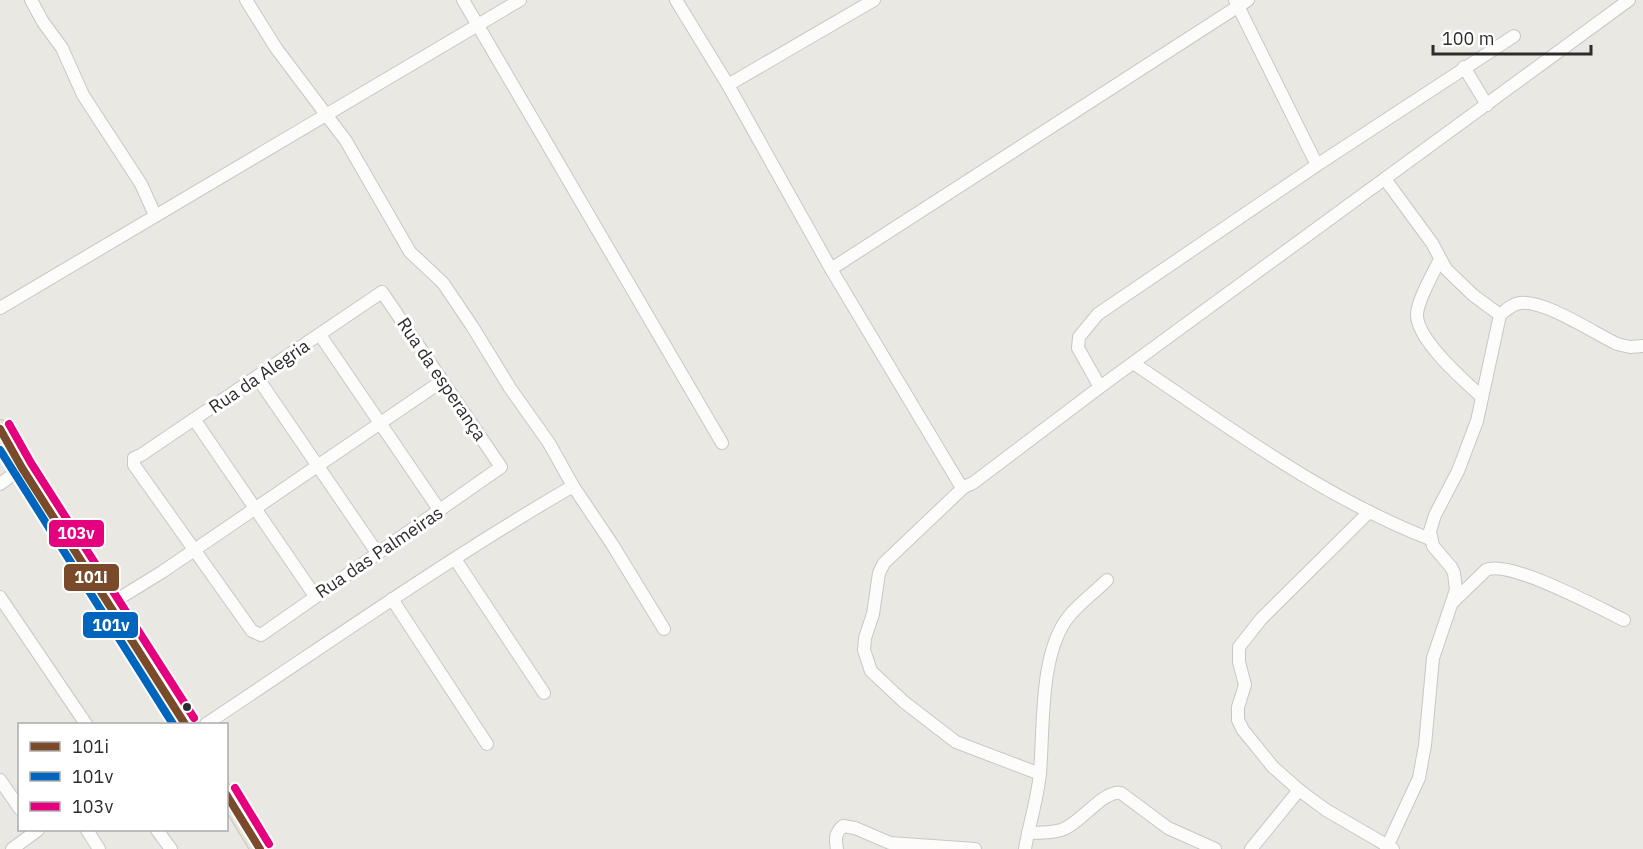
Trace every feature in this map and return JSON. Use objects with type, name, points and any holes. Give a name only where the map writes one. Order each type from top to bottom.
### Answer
[{"type":"main road","points":[[0,429],[22,468],[184,723]]},
{"type":"main road","points":[[228,796],[260,849]]},
{"type":"street","points":[[31,0],[43,22],[62,48],[83,95],[141,184],[155,214]]},
{"type":"street","points":[[246,0],[276,48],[346,141],[410,252],[443,283],[472,326],[510,388],[549,443],[573,486],[664,628]]},
{"type":"street","points":[[463,0],[722,443]]},
{"type":"street","points":[[0,308],[155,214],[326,116],[520,0]]},
{"type":"street","points":[[676,0],[728,85],[831,269],[959,483],[964,487]]},
{"type":"street","points":[[728,85],[874,0]]},
{"type":"street","points":[[1040,774],[956,742],[904,702],[871,670],[864,650],[865,639],[873,614],[882,567],[964,487],[973,483],[1100,387],[1629,0]]},
{"type":"street","points":[[831,269],[1240,2],[1317,165]]},
{"type":"street","points":[[1100,387],[1078,348],[1079,337],[1098,314],[1317,165],[1514,36]]},
{"type":"street","points":[[1464,67],[1487,105]]},
{"type":"street","points":[[1385,179],[1455,278],[1500,315]]},
{"type":"street","points":[[1440,259],[1419,307],[1417,318],[1439,356],[1481,396]]},
{"type":"street","name":"Rua da Alegria","points":[[195,549],[135,465],[134,458],[382,292]]},
{"type":"street","name":"Rua da esperança","points":[[382,292],[501,467]]},
{"type":"street","points":[[1369,512],[1261,619],[1239,647],[1239,662],[1245,685],[1238,707],[1238,720],[1243,730],[1273,767],[1299,790],[1326,810],[1389,848],[1419,778],[1425,745],[1433,658],[1456,590],[1454,573],[1436,552],[1430,539],[1430,531],[1435,515],[1458,471],[1477,421],[1500,315],[1513,306],[1522,303],[1533,304],[1563,316],[1617,344],[1630,347],[1643,346]]},
{"type":"street","points":[[320,335],[440,511]]},
{"type":"street","points":[[1133,363],[1240,436],[1298,472],[1390,524],[1430,539]]},
{"type":"street","points":[[257,377],[378,554]]},
{"type":"street","points":[[110,604],[442,381]]},
{"type":"street","points":[[194,419],[315,596]]},
{"type":"street","name":"Rua das Palmeiras","points":[[195,549],[252,631],[261,634],[501,467]]},
{"type":"street","points":[[0,484],[22,468]]},
{"type":"street","points":[[207,723],[392,599],[573,486]]},
{"type":"street","points":[[455,559],[544,693]]},
{"type":"street","points":[[1452,603],[1492,567],[1523,573],[1624,620]]},
{"type":"street","points":[[1025,849],[1040,774],[1044,690],[1057,639],[1069,616],[1107,580]]},
{"type":"street","points":[[0,597],[85,723]]},
{"type":"street","points":[[392,599],[487,744]]},
{"type":"street","points":[[0,780],[18,806]]},
{"type":"street","points":[[1251,849],[1299,790]]},
{"type":"street","points":[[1028,833],[1062,830],[1090,811],[1108,795],[1116,792],[1121,793],[1173,831],[1215,849]]},
{"type":"street","points":[[837,849],[835,841],[837,831],[843,826],[855,828],[890,843],[975,849]]},
{"type":"street","points":[[12,849],[33,831]]},
{"type":"street","points":[[88,831],[99,849]]},
{"type":"street","points":[[158,831],[171,849]]},
{"type":"transit line","name":"103v","points":[[9,424],[31,463],[194,718]]},
{"type":"transit line","name":"101i","points":[[0,429],[22,468],[184,723]]},
{"type":"transit line","name":"101v","points":[[0,450],[172,723]]},
{"type":"transit line","name":"103v","points":[[235,788],[269,844]]},
{"type":"transit line","name":"101i","points":[[228,797],[260,849]]}]
